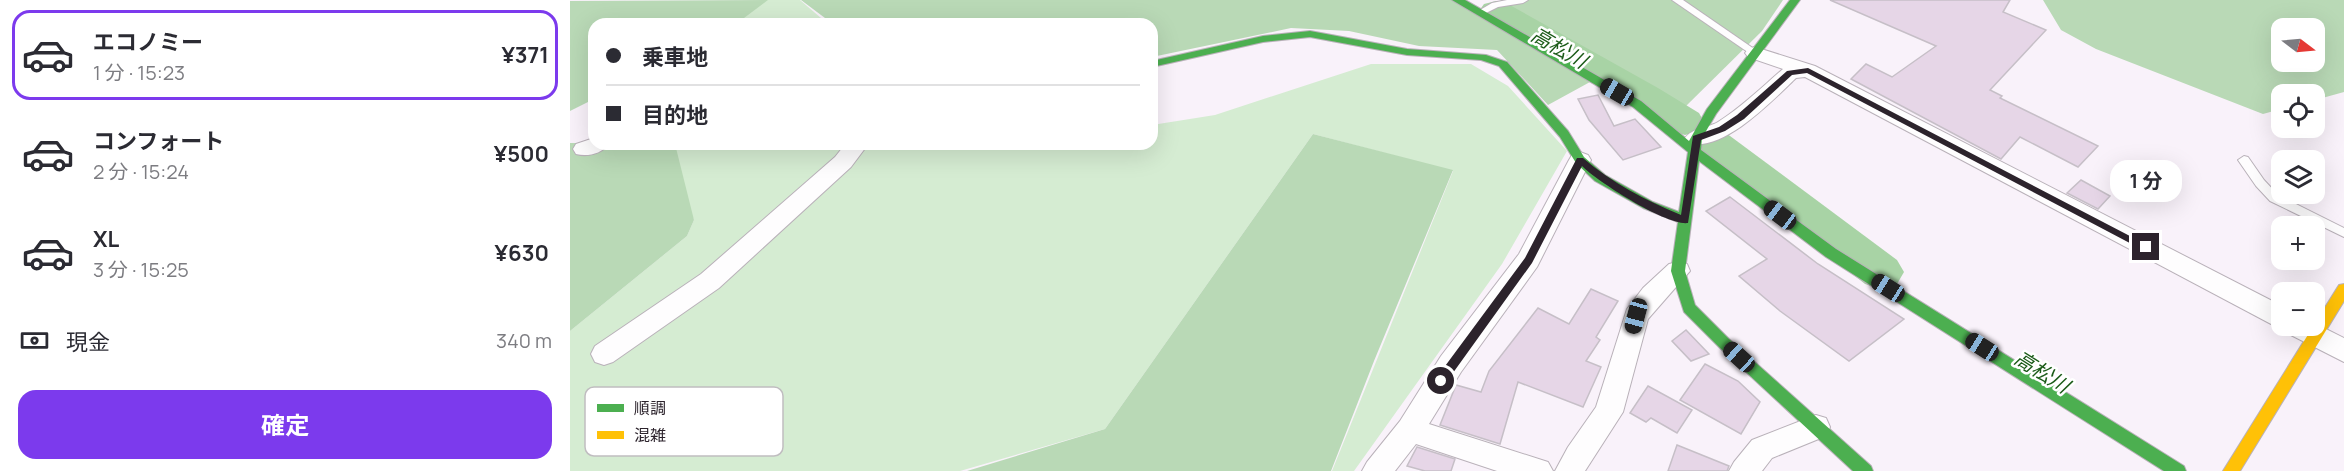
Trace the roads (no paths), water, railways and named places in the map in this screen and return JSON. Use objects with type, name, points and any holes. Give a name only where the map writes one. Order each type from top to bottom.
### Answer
[{"type":"street","points":[[1457,0],[1637,104],[1695,144],[1832,253],[2178,471]]},
{"type":"street","points":[[1795,0],[1711,112],[1695,144],[1678,271],[1689,308],[1724,343],[1865,471]]},
{"type":"street","points":[[1158,63],[1263,39],[1310,34],[1407,52],[1482,57],[1503,64],[1563,134],[1580,160],[1600,178],[1648,205],[1685,220]]},
{"type":"street","points":[[1755,53],[1808,70],[2271,312]]},
{"type":"street","points":[[1695,144],[1740,117],[1790,73],[1808,70]]},
{"type":"street","points":[[604,354],[710,281],[843,162],[853,150]]},
{"type":"street","points":[[1377,471],[1410,430],[1451,364],[1528,260],[1580,160]]},
{"type":"street","points":[[1570,471],[1609,412],[1636,316],[1652,295],[1678,271]]},
{"type":"street","points":[[2325,309],[2344,289]]},
{"type":"street","points":[[2231,471],[2302,336]]},
{"type":"street","points":[[2315,336],[2344,351]]},
{"type":"street","points":[[1744,471],[1762,449],[1816,427]]},
{"type":"street","points":[[1410,430],[1538,471]]},
{"type":"lane","points":[[1480,13],[1495,5],[1523,0]]},
{"type":"lane","points":[[1677,0],[1755,53]]},
{"type":"lane","points":[[2244,160],[2274,198],[2344,234]]},
{"type":"waterway","name":"高松川","points":[[1496,11],[1645,96],[1685,122]]},
{"type":"waterway","name":"高松川","points":[[1712,142],[1881,272]]}]
